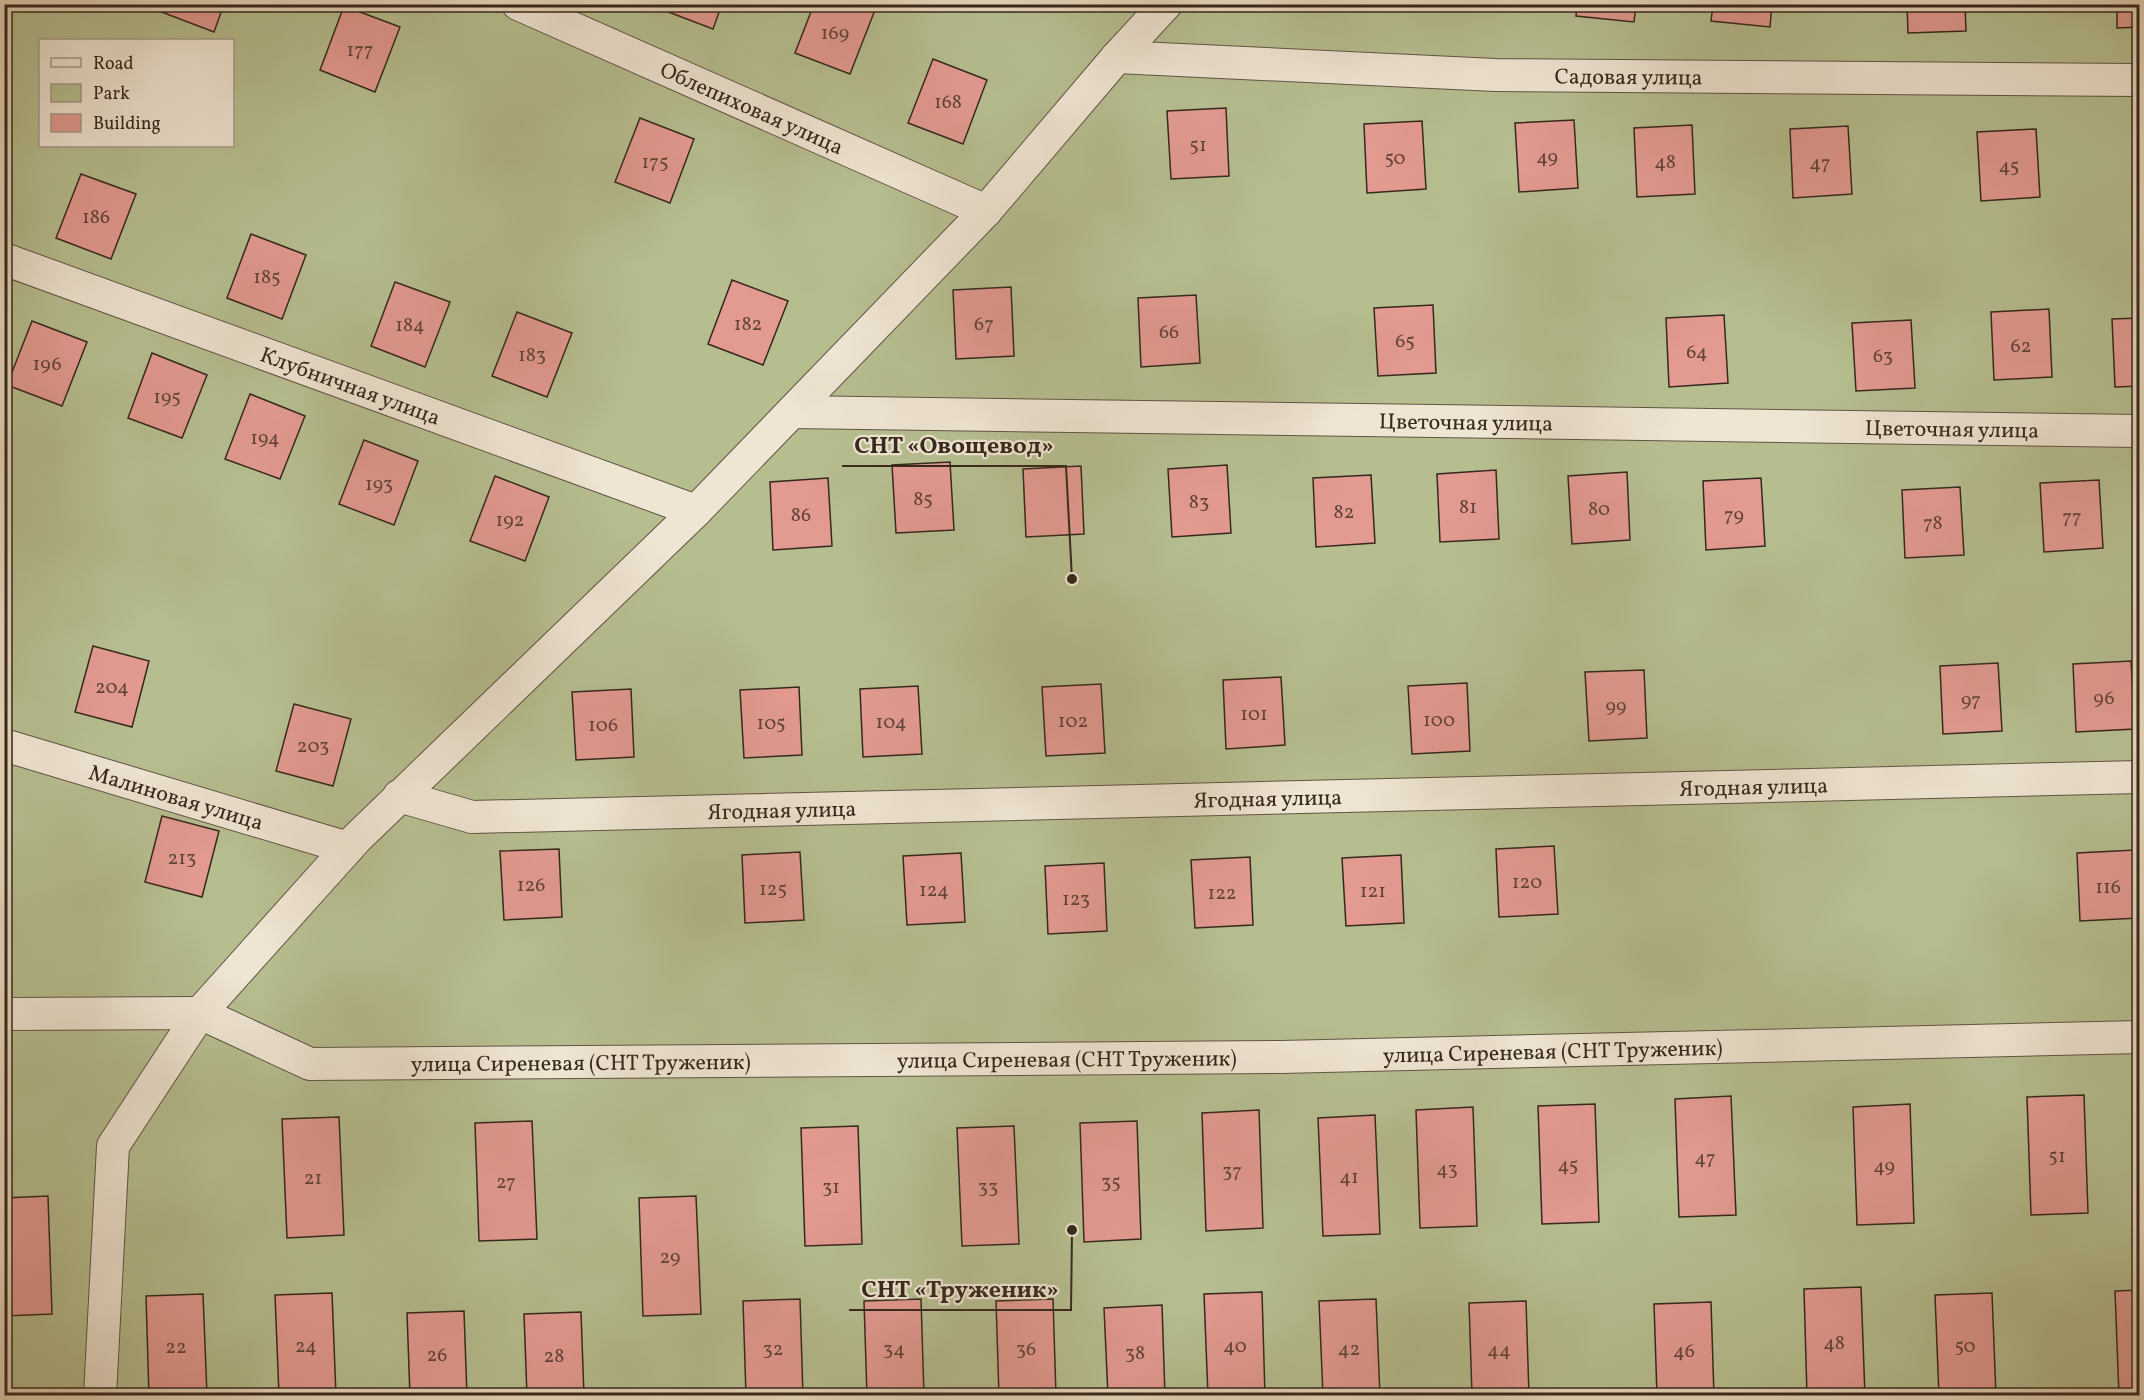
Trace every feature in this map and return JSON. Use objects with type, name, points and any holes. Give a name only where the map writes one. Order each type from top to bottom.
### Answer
[{"type":"street","name":"Облепиховая улица","points":[[518,4],[986,211]]},
{"type":"street","points":[[100,1395],[113,1146],[200,1013],[348,848],[399,796],[696,511],[986,211],[1117,57],[1166,4]]},
{"type":"street","name":"Садовая улица","points":[[1117,57],[1495,75],[2139,80]]},
{"type":"street","name":"Клубничная улица","points":[[4,259],[696,511]]},
{"type":"street","name":"Цветочная улица","points":[[792,412],[2139,431]]},
{"type":"street","name":"Малиновая улица","points":[[4,745],[348,848]]},
{"type":"street","name":"Ягодная улица","points":[[399,796],[472,817],[2139,777]]},
{"type":"street","name":"улица Сиреневая (СНТ Труженик)","points":[[4,1014],[200,1013],[310,1064],[1281,1057],[2139,1037]]},
{"type":"green space","points":[[5,5],[2139,5],[2139,1395],[5,1396]]},
{"type":"building","points":[[161,4],[224,4],[214,32],[159,11]]},
{"type":"building","points":[[660,4],[722,4],[713,29],[658,8]]},
{"type":"building","points":[[814,4],[860,4],[875,10],[850,74],[795,53]]},
{"type":"building","points":[[1474,4],[1502,4],[1502,7]]},
{"type":"building","points":[[1577,4],[1636,4],[1634,22],[1576,16]]},
{"type":"building","points":[[1713,4],[1772,4],[1770,27],[1711,21]]},
{"type":"building","points":[[1907,4],[1965,4],[1966,31],[1908,33]]},
{"type":"building","points":[[2117,4],[2140,4],[2140,27],[2117,28]]},
{"type":"building","points":[[344,6],[400,27],[375,92],[320,70]]},
{"type":"building","points":[[933,59],[987,80],[963,144],[908,123]]},
{"type":"building","points":[[1226,108],[1229,176],[1171,179],[1167,111]]},
{"type":"building","points":[[640,118],[694,139],[670,203],[615,182]]},
{"type":"building","points":[[1574,120],[1578,188],[1519,192],[1515,123]]},
{"type":"building","points":[[1422,121],[1426,189],[1367,193],[1364,124]]},
{"type":"building","points":[[1692,125],[1695,194],[1637,197],[1634,128]]},
{"type":"building","points":[[1848,126],[1852,194],[1793,198],[1790,129]]},
{"type":"building","points":[[2036,129],[2040,197],[1981,201],[1977,132]]},
{"type":"building","points":[[81,174],[136,194],[111,259],[56,238]]},
{"type":"building","points":[[251,234],[306,255],[282,319],[227,298]]},
{"type":"building","points":[[732,280],[788,301],[763,365],[708,344]]},
{"type":"building","points":[[395,282],[450,302],[425,367],[371,346]]},
{"type":"building","points":[[1011,287],[1014,356],[956,359],[953,290]]},
{"type":"building","points":[[1196,295],[1200,363],[1141,367],[1138,298]]},
{"type":"building","points":[[1433,305],[1436,373],[1378,376],[1374,308]]},
{"type":"building","points":[[2049,309],[2052,377],[1994,380],[1991,312]]},
{"type":"building","points":[[517,312],[572,333],[547,397],[492,376]]},
{"type":"building","points":[[1724,315],[1728,383],[1669,387],[1666,318]]},
{"type":"building","points":[[2140,318],[2140,386],[2115,387],[2112,319]]},
{"type":"building","points":[[1911,320],[1915,388],[1856,391],[1852,323]]},
{"type":"building","points":[[32,321],[87,342],[62,406],[7,385]]},
{"type":"building","points":[[152,353],[207,375],[182,438],[128,418]]},
{"type":"building","points":[[250,394],[305,416],[280,479],[225,459]]},
{"type":"building","points":[[364,440],[418,461],[394,525],[339,504]]},
{"type":"building","points":[[950,462],[954,530],[896,533],[892,465]]},
{"type":"building","points":[[1227,465],[1231,533],[1172,537],[1168,469]]},
{"type":"building","points":[[1081,466],[1084,534],[1026,537],[1023,469]]},
{"type":"building","points":[[1496,470],[1499,539],[1440,542],[1437,474]]},
{"type":"building","points":[[1627,472],[1630,540],[1572,544],[1568,476]]},
{"type":"building","points":[[1371,475],[1375,543],[1316,547],[1313,478]]},
{"type":"building","points":[[495,476],[549,497],[525,561],[470,541]]},
{"type":"building","points":[[828,478],[832,546],[773,550],[770,482]]},
{"type":"building","points":[[1761,478],[1765,546],[1706,550],[1703,481]]},
{"type":"building","points":[[2099,480],[2103,548],[2044,552],[2040,483]]},
{"type":"building","points":[[1960,487],[1964,555],[1905,558],[1902,490]]},
{"type":"building","points":[[93,646],[149,661],[132,727],[75,712]]},
{"type":"building","points":[[2131,661],[2135,729],[2076,732],[2073,664]]},
{"type":"building","points":[[1998,663],[2002,731],[1943,734],[1940,666]]},
{"type":"building","points":[[1644,670],[1647,738],[1589,741],[1585,672]]},
{"type":"building","points":[[1281,677],[1285,745],[1226,749],[1223,680]]},
{"type":"building","points":[[1467,683],[1470,751],[1412,754],[1408,686]]},
{"type":"building","points":[[1101,684],[1105,753],[1046,756],[1042,687]]},
{"type":"building","points":[[918,686],[922,754],[863,757],[860,689]]},
{"type":"building","points":[[799,687],[802,755],[744,758],[740,690]]},
{"type":"building","points":[[631,689],[634,757],[576,760],[572,692]]},
{"type":"building","points":[[294,704],[351,719],[333,786],[276,771]]},
{"type":"building","points":[[162,816],[219,831],[202,897],[145,882]]},
{"type":"building","points":[[1554,846],[1558,914],[1499,917],[1496,849]]},
{"type":"building","points":[[559,849],[562,917],[504,920],[500,851]]},
{"type":"building","points":[[2135,850],[2139,918],[2080,921],[2077,853]]},
{"type":"building","points":[[800,852],[804,920],[745,923],[742,855]]},
{"type":"building","points":[[961,853],[965,922],[907,925],[903,856]]},
{"type":"building","points":[[1401,855],[1404,923],[1346,926],[1342,858]]},
{"type":"building","points":[[1250,857],[1253,925],[1195,928],[1191,860]]},
{"type":"building","points":[[1104,863],[1107,931],[1048,934],[1045,866]]},
{"type":"building","points":[[2084,1095],[2088,1213],[2031,1215],[2027,1097]]},
{"type":"building","points":[[1731,1096],[1736,1215],[1679,1217],[1675,1099]]},
{"type":"building","points":[[1595,1104],[1599,1222],[1542,1224],[1538,1106]]},
{"type":"building","points":[[1910,1104],[1914,1223],[1857,1225],[1853,1107]]},
{"type":"building","points":[[1473,1107],[1477,1226],[1420,1228],[1416,1110]]},
{"type":"building","points":[[1259,1110],[1263,1228],[1206,1231],[1202,1113]]},
{"type":"building","points":[[1375,1115],[1380,1234],[1323,1236],[1318,1118]]},
{"type":"building","points":[[339,1117],[344,1235],[287,1238],[282,1119]]},
{"type":"building","points":[[532,1121],[537,1239],[479,1241],[475,1123]]},
{"type":"building","points":[[1137,1121],[1141,1239],[1084,1242],[1080,1123]]},
{"type":"building","points":[[858,1126],[862,1244],[805,1246],[801,1128]]},
{"type":"building","points":[[1014,1126],[1019,1244],[962,1246],[957,1128]]},
{"type":"building","points":[[48,1196],[52,1314],[4,1316],[4,1198]]},
{"type":"building","points":[[696,1196],[701,1314],[643,1316],[639,1198]]},
{"type":"building","points":[[1861,1287],[1865,1396],[1807,1396],[1804,1289]]},
{"type":"building","points":[[2140,1290],[2140,1396],[2119,1396],[2115,1291]]},
{"type":"building","points":[[1262,1292],[1265,1396],[1208,1396],[1204,1294]]},
{"type":"building","points":[[332,1293],[336,1396],[279,1396],[275,1295]]},
{"type":"building","points":[[1992,1293],[1996,1396],[1939,1396],[1935,1295]]},
{"type":"building","points":[[203,1294],[207,1396],[149,1396],[146,1296]]},
{"type":"building","points":[[800,1299],[803,1396],[746,1396],[743,1301]]},
{"type":"building","points":[[921,1299],[924,1396],[867,1396],[864,1301]]},
{"type":"building","points":[[1053,1299],[1056,1396],[999,1396],[996,1301]]},
{"type":"building","points":[[1376,1299],[1380,1396],[1323,1396],[1319,1301]]},
{"type":"building","points":[[1526,1301],[1529,1396],[1472,1396],[1469,1303]]},
{"type":"building","points":[[1711,1302],[1714,1396],[1657,1396],[1654,1304]]},
{"type":"building","points":[[1162,1305],[1165,1396],[1108,1396],[1104,1308]]},
{"type":"building","points":[[464,1311],[467,1396],[410,1396],[407,1313]]},
{"type":"building","points":[[581,1312],[584,1396],[527,1396],[524,1314]]},
{"type":"place","name":"СНТ «Овощевод»","points":[[1072,579]]},
{"type":"place","name":"СНТ «Труженик»","points":[[1072,1230]]}]
